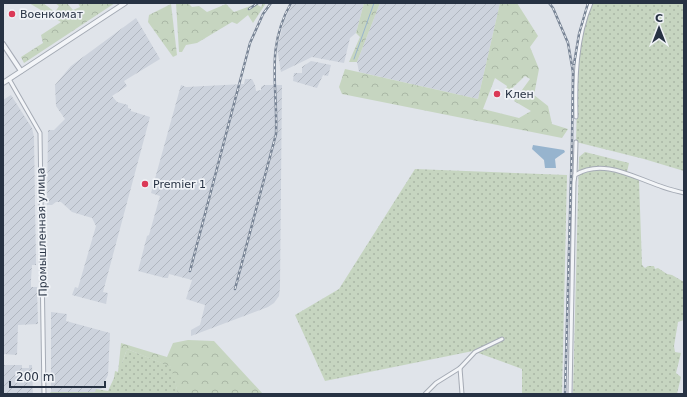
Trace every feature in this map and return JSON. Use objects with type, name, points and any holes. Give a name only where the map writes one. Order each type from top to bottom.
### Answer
[{"type":"street","points":[[3,83],[125,3]]},
{"type":"street","points":[[576,117],[580,40],[591,3]]},
{"type":"street","points":[[3,44],[21,71]]},
{"type":"street","name":"Промышленная улица","points":[[9,79],[40,133],[44,394]]},
{"type":"street","points":[[570,394],[576,142]]},
{"type":"street","points":[[575,175],[592,169],[618,170],[660,186],[684,193]]},
{"type":"street","points":[[425,394],[436,383],[460,368],[475,352],[502,339]]},
{"type":"street","points":[[460,368],[462,394]]},
{"type":"shaded area","points":[[293,3],[364,3],[356,33],[350,38],[344,63],[312,57],[281,72],[277,48],[284,21]]},
{"type":"shaded area","points":[[380,3],[500,3],[478,99],[359,72],[357,62]]},
{"type":"shaded area","points":[[136,18],[160,59],[124,81],[127,86],[112,96],[117,102],[128,105],[128,108],[131,109],[131,111],[150,117],[103,292],[108,293],[106,304],[72,295],[75,287],[78,288],[96,226],[92,218],[72,212],[61,202],[47,205],[48,130],[54,130],[65,119],[56,106],[55,85],[71,66]]},
{"type":"shaded area","points":[[311,61],[331,65],[328,76],[323,75],[317,88],[293,81],[294,73],[302,73],[302,67]]},
{"type":"shaded area","points":[[245,79],[252,79],[256,91],[261,90],[261,87],[264,85],[282,85],[279,296],[274,303],[268,307],[191,336],[191,330],[200,325],[205,305],[186,299],[192,280],[169,274],[168,278],[165,278],[138,271],[147,236],[149,235],[160,196],[151,193],[181,85],[186,87],[244,84]]},
{"type":"shaded area","points":[[11,95],[32,128],[34,137],[36,265],[32,265],[31,287],[37,287],[38,324],[18,325],[17,355],[3,354],[3,100]]},
{"type":"shaded area","points":[[51,312],[67,314],[66,321],[110,333],[108,375],[101,389],[96,389],[96,392],[51,392]]},
{"type":"shaded area","points":[[3,365],[22,365],[22,368],[29,368],[29,365],[32,365],[33,394],[3,394]]},
{"type":"green space","points":[[29,3],[43,3],[55,12],[59,6],[55,3],[67,3],[73,10],[80,7],[78,3],[115,3],[24,63],[21,57],[43,43],[41,35],[61,22]]},
{"type":"green space","points":[[176,3],[188,3],[192,7],[199,6],[207,12],[226,4],[234,12],[256,4],[261,7],[263,3],[266,3],[253,23],[248,15],[237,24],[232,22],[197,43],[186,45],[182,52],[179,52]]},
{"type":"green space","points":[[364,3],[380,3],[357,62],[349,62],[360,37],[356,33]]},
{"type":"green space","points":[[500,3],[517,3],[538,36],[530,47],[539,69],[534,95],[548,106],[552,124],[568,129],[562,138],[342,94],[339,87],[345,69],[478,99]],"holes":[[[525,76],[530,79],[514,101],[531,111],[519,118],[483,109],[495,78],[507,86],[504,96]]]},
{"type":"green space","points":[[591,3],[684,3],[684,171],[644,159],[576,142],[578,62],[581,40]]},
{"type":"green space","points":[[171,4],[177,55],[173,57],[148,22],[149,15]]},
{"type":"green space","points":[[585,152],[629,163],[627,172],[628,176],[639,180],[642,265],[645,268],[648,266],[654,266],[655,269],[658,268],[684,282],[684,320],[678,322],[674,346],[675,352],[681,353],[676,373],[681,377],[677,394],[573,394],[579,157]]},
{"type":"green space","points":[[415,169],[567,175],[562,394],[522,394],[522,369],[473,351],[325,381],[295,315],[339,289]]},
{"type":"green space","points":[[188,340],[214,341],[263,394],[178,394],[171,367],[127,349],[122,363],[119,363],[121,343],[167,357],[173,343]]},
{"type":"green space","points":[[127,349],[172,367],[178,394],[48,394],[51,392],[95,392],[96,389],[108,391],[114,378],[115,371],[118,372],[119,363],[122,363]]},
{"type":"water","points":[[533,145],[564,150],[565,152],[555,159],[556,168],[545,168],[544,160],[532,149]]},
{"type":"waterway","points":[[354,59],[374,3]]},
{"type":"railway","points":[[249,9],[258,3]]},
{"type":"railway","points":[[190,271],[250,43],[263,14],[271,3]]},
{"type":"railway","points":[[235,289],[276,134],[275,52],[283,20],[291,3]]},
{"type":"railway","points":[[549,3],[553,8],[568,43],[573,72],[565,394]]},
{"type":"railway","points":[[574,64],[579,34],[588,3]]},
{"type":"place","name":"Военкомат","points":[[12,14]]},
{"type":"place","name":"Клен","points":[[497,94]]},
{"type":"place","name":"Premier 1","points":[[145,184]]}]
